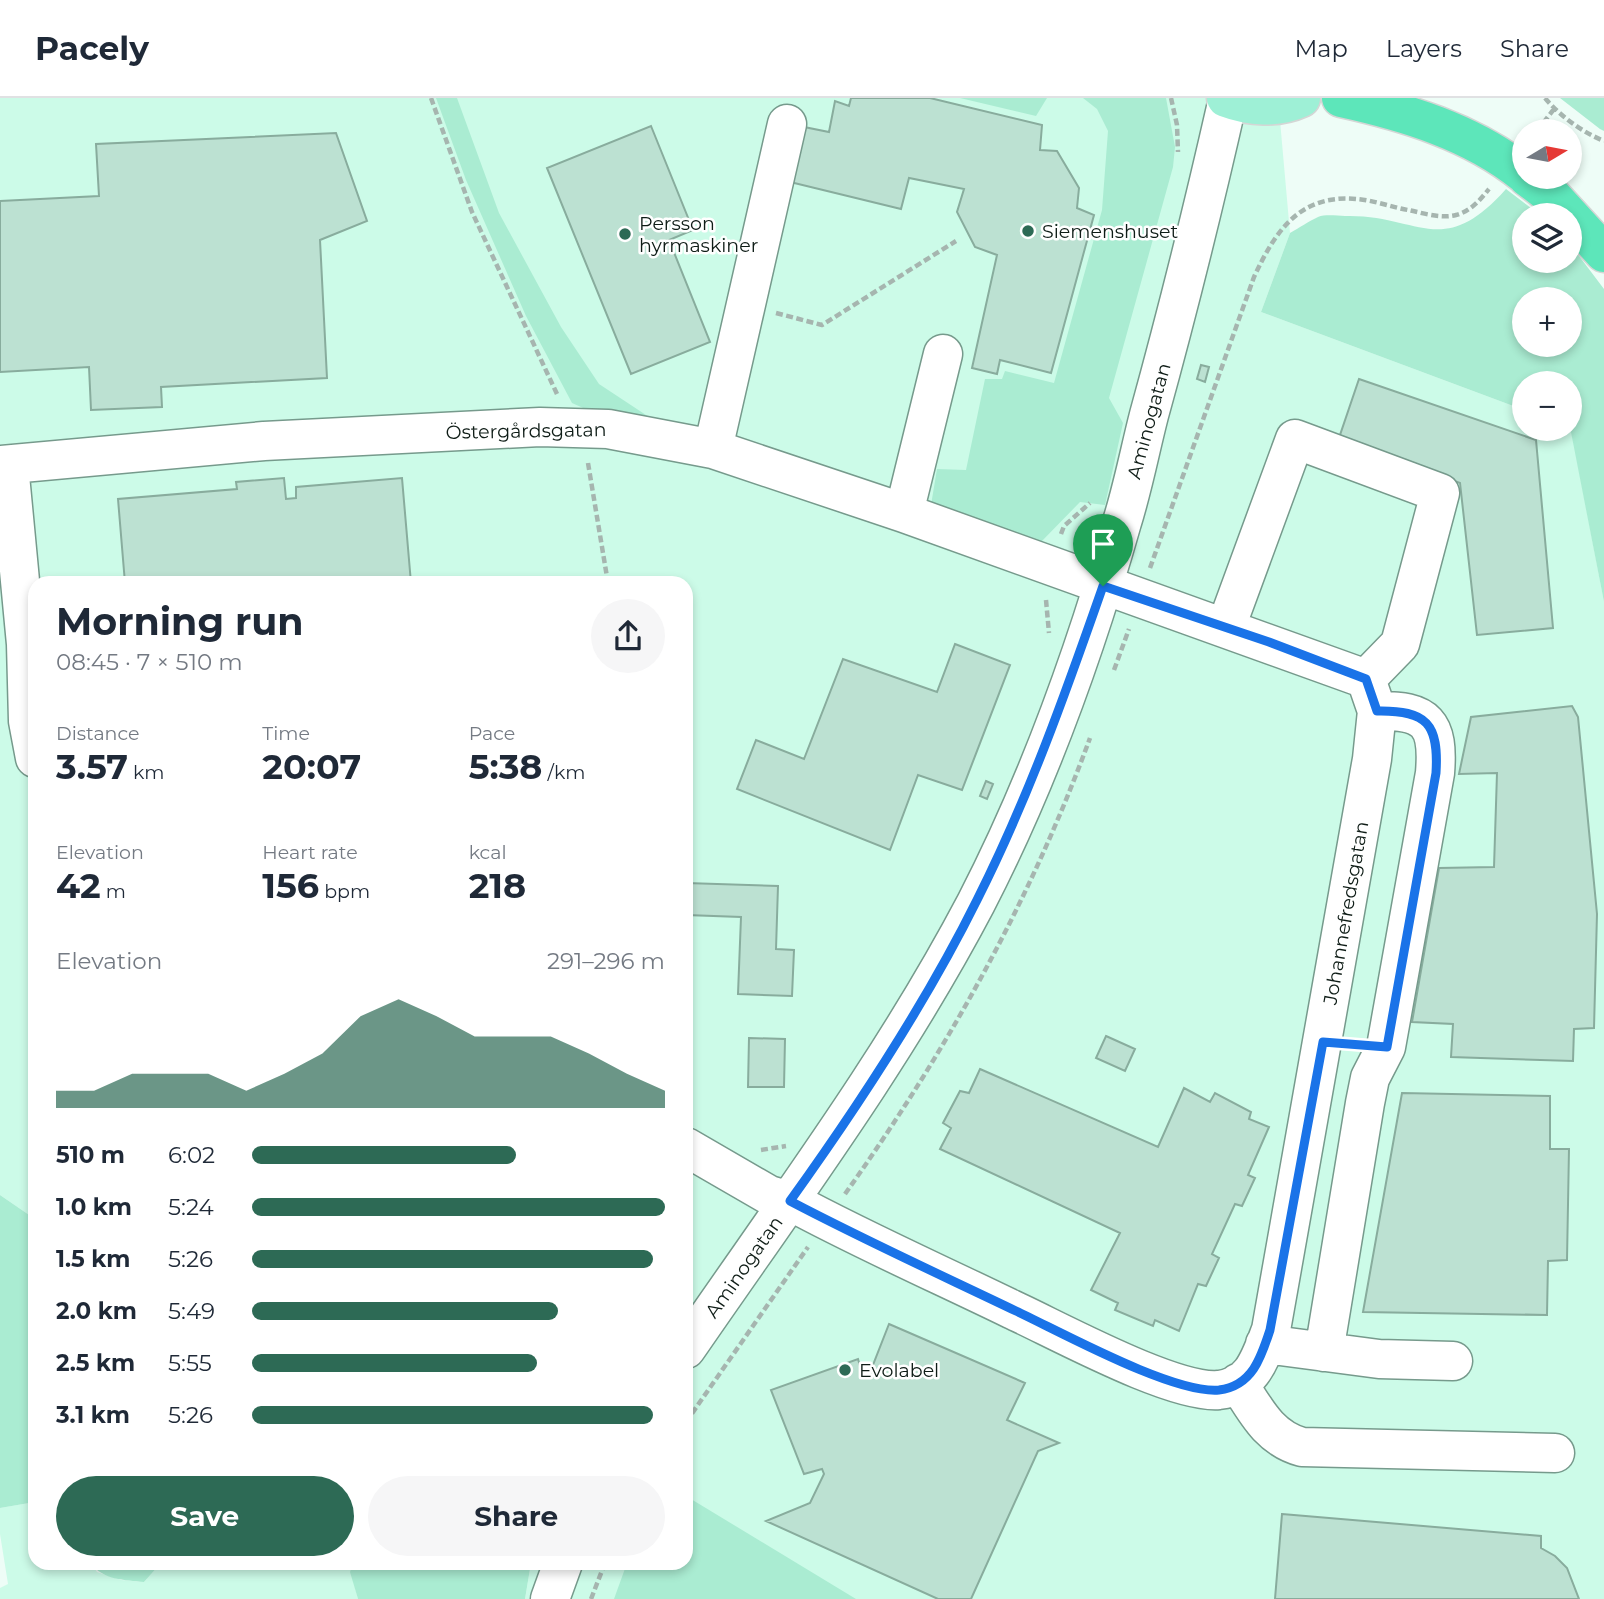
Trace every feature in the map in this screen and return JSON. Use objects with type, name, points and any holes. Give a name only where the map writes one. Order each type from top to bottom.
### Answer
[{"type":"highway","points":[[1341,98],[1429,122],[1472,141],[1512,166]]},
{"type":"highway","points":[[1543,189],[1604,253]]},
{"type":"main road","name":"Aminogatan","points":[[1227,99],[1250,105],[1272,106],[1301,98]]},
{"type":"street","name":"Aminogatan","points":[[693,1339],[790,1201],[909,1023],[977,901],[1018,813],[1103,586],[1203,211],[1227,99]]},
{"type":"street","points":[[713,449],[743,304],[787,124]]},
{"type":"street","points":[[904,513],[943,354]]},
{"type":"street","name":"Östergårdsgatan","points":[[28,629],[4,465],[264,441],[572,428],[608,429],[713,449],[904,513],[1103,586]]},
{"type":"street","points":[[1226,627],[1295,439],[1440,494],[1401,644],[1371,695]]},
{"type":"street","points":[[1103,586],[1226,627],[1422,718],[1431,726],[1437,752],[1399,1048],[1370,1077],[1324,1352]]},
{"type":"street","name":"Johannefredsgatan","points":[[1238,1383],[1256,1369],[1273,1317],[1364,810],[1371,695]]},
{"type":"street","points":[[1323,1042],[1399,1048]]},
{"type":"street","points":[[693,1151],[769,1195],[790,1201],[1095,1349],[1197,1390],[1221,1390],[1238,1383],[1272,1433],[1284,1443],[1302,1447],[1555,1453]]},
{"type":"street","points":[[1265,1344],[1379,1359],[1453,1360]]},
{"type":"street","points":[[550,1599],[560,1570]]},
{"type":"path","points":[[431,98],[471,212],[587,458],[607,576]]},
{"type":"path","points":[[1171,98],[1177,125],[1178,157]]},
{"type":"path","points":[[1545,98],[1553,108],[1591,136],[1604,141]]},
{"type":"path","points":[[1545,119],[1553,108]]},
{"type":"path","points":[[743,304],[822,325],[956,241]]},
{"type":"path","points":[[1048,641],[1050,631],[1044,591],[1050,567],[1064,526],[1088,507],[1094,493]]},
{"type":"path","points":[[751,1149],[768,1150],[796,1142]]},
{"type":"path","points":[[591,1599],[602,1570]]},
{"type":"shaded area","points":[[0,98],[1278,98],[1290,233],[1261,312],[1512,406],[1512,441],[1573,441],[1604,602],[1604,1599],[525,1599],[530,1570],[693,1570],[693,576],[28,576],[28,1214],[0,1195]]},
{"type":"shaded area","points":[[436,98],[457,98],[499,213],[561,327],[599,384],[649,417],[608,419],[572,403],[526,316],[466,180]]},
{"type":"shaded area","points":[[960,98],[1047,98],[1036,116]]},
{"type":"shaded area","points":[[1083,98],[1166,98],[1175,147],[1173,167],[1109,398],[1123,423],[1105,505],[1080,502],[1041,542],[931,505],[937,469],[966,470],[985,379],[1002,379],[1005,371],[1054,383],[1102,210],[1108,131],[1097,109]]},
{"type":"shaded area","points":[[1560,98],[1604,98],[1604,131],[1600,129]]},
{"type":"shaded area","points":[[1506,189],[1524,203],[1512,203],[1512,273],[1582,273],[1582,260],[1604,289],[1604,602],[1573,441],[1582,441],[1582,371],[1512,371],[1512,406],[1261,312],[1290,233],[1318,217],[1371,217],[1429,229],[1446,229],[1464,223],[1484,211]]},
{"type":"shaded area","points":[[0,1195],[28,1214],[28,1503],[0,1508]]},
{"type":"shaded area","points":[[693,1500],[856,1599],[614,1599],[624,1570],[693,1570]]},
{"type":"shaded area","points":[[28,1503],[28,1570],[96,1570],[121,1580],[144,1582],[155,1570],[351,1570],[358,1599],[0,1599],[0,1588],[8,1584],[0,1534],[0,1508]]},
{"type":"shaded area","points":[[97,1570],[155,1570],[144,1582],[122,1580]]},
{"type":"shaded area","points":[[530,1570],[525,1599],[358,1599],[350,1572]]},
{"type":"building","name":"Siemenshuset","points":[[851,98],[930,98],[1042,125],[1040,150],[1057,151],[1079,188],[1077,208],[1094,215],[1051,373],[1000,360],[997,374],[972,368],[997,255],[975,247],[957,212],[964,189],[909,178],[901,209],[786,181],[799,126],[829,132],[835,101],[849,106]]},
{"type":"building","points":[[651,126],[693,230],[669,240],[710,342],[631,374],[547,168]]},
{"type":"building","points":[[336,133],[367,221],[320,240],[327,378],[161,387],[162,407],[91,410],[89,367],[0,372],[0,201],[99,196],[96,144]]},
{"type":"building","points":[[1201,365],[1209,367],[1205,382],[1197,379]]},
{"type":"building","points":[[1359,379],[1512,432],[1512,441],[1536,441],[1553,628],[1477,635],[1460,483],[1339,438]]},
{"type":"building","points":[[284,478],[286,499],[296,498],[296,487],[402,478],[410,576],[124,576],[118,499],[237,489],[236,482]]},
{"type":"building","points":[[955,644],[1010,665],[962,790],[918,775],[890,850],[737,789],[756,740],[804,759],[843,659],[937,692]]},
{"type":"building","points":[[1572,706],[1578,717],[1597,914],[1594,1028],[1574,1029],[1573,1061],[1451,1057],[1453,1024],[1412,1022],[1439,868],[1494,867],[1497,773],[1459,774],[1471,717]]},
{"type":"building","points":[[986,781],[993,784],[987,799],[980,796]]},
{"type":"building","points":[[693,883],[778,886],[776,949],[794,950],[792,996],[738,994],[741,917],[693,915]]},
{"type":"building","points":[[1106,1036],[1135,1049],[1125,1071],[1096,1058]]},
{"type":"building","points":[[749,1038],[785,1039],[784,1087],[748,1087]]},
{"type":"building","points":[[980,1069],[1158,1147],[1184,1088],[1210,1102],[1215,1093],[1251,1112],[1249,1119],[1269,1127],[1248,1175],[1255,1178],[1242,1206],[1235,1204],[1212,1254],[1219,1258],[1206,1286],[1198,1284],[1179,1331],[1155,1320],[1153,1326],[1115,1310],[1118,1303],[1091,1290],[1120,1233],[940,1149],[951,1128],[943,1123],[960,1091],[969,1093]]},
{"type":"building","points":[[1402,1093],[1550,1096],[1550,1149],[1569,1149],[1567,1260],[1548,1261],[1547,1315],[1363,1312]]},
{"type":"building","points":[[889,1324],[1025,1383],[1007,1420],[1059,1443],[1038,1451],[971,1599],[938,1599],[766,1521],[810,1503],[824,1474],[822,1469],[804,1474],[771,1390],[858,1359],[863,1376],[869,1375]]},
{"type":"building","points":[[1282,1514],[1541,1536],[1541,1548],[1555,1556],[1567,1568],[1579,1599],[1275,1599]]},
{"type":"place","name":"Siemenshuset","points":[[1028,231]]},
{"type":"place","name":"Persson hyrmaskiner","points":[[625,234]]},
{"type":"place","name":"Evolabel","points":[[845,1370]]},
{"type":"route","points":[[1103,586],[1269,642],[1366,679],[1377,711],[1404,711],[1422,718],[1431,726],[1435,738],[1436,773],[1387,1047],[1323,1042],[1270,1330],[1256,1369],[1244,1381],[1221,1390],[1197,1390],[1095,1349],[790,1201],[828,1149],[909,1023],[977,901],[1018,813],[1075,668],[1103,586]]}]
